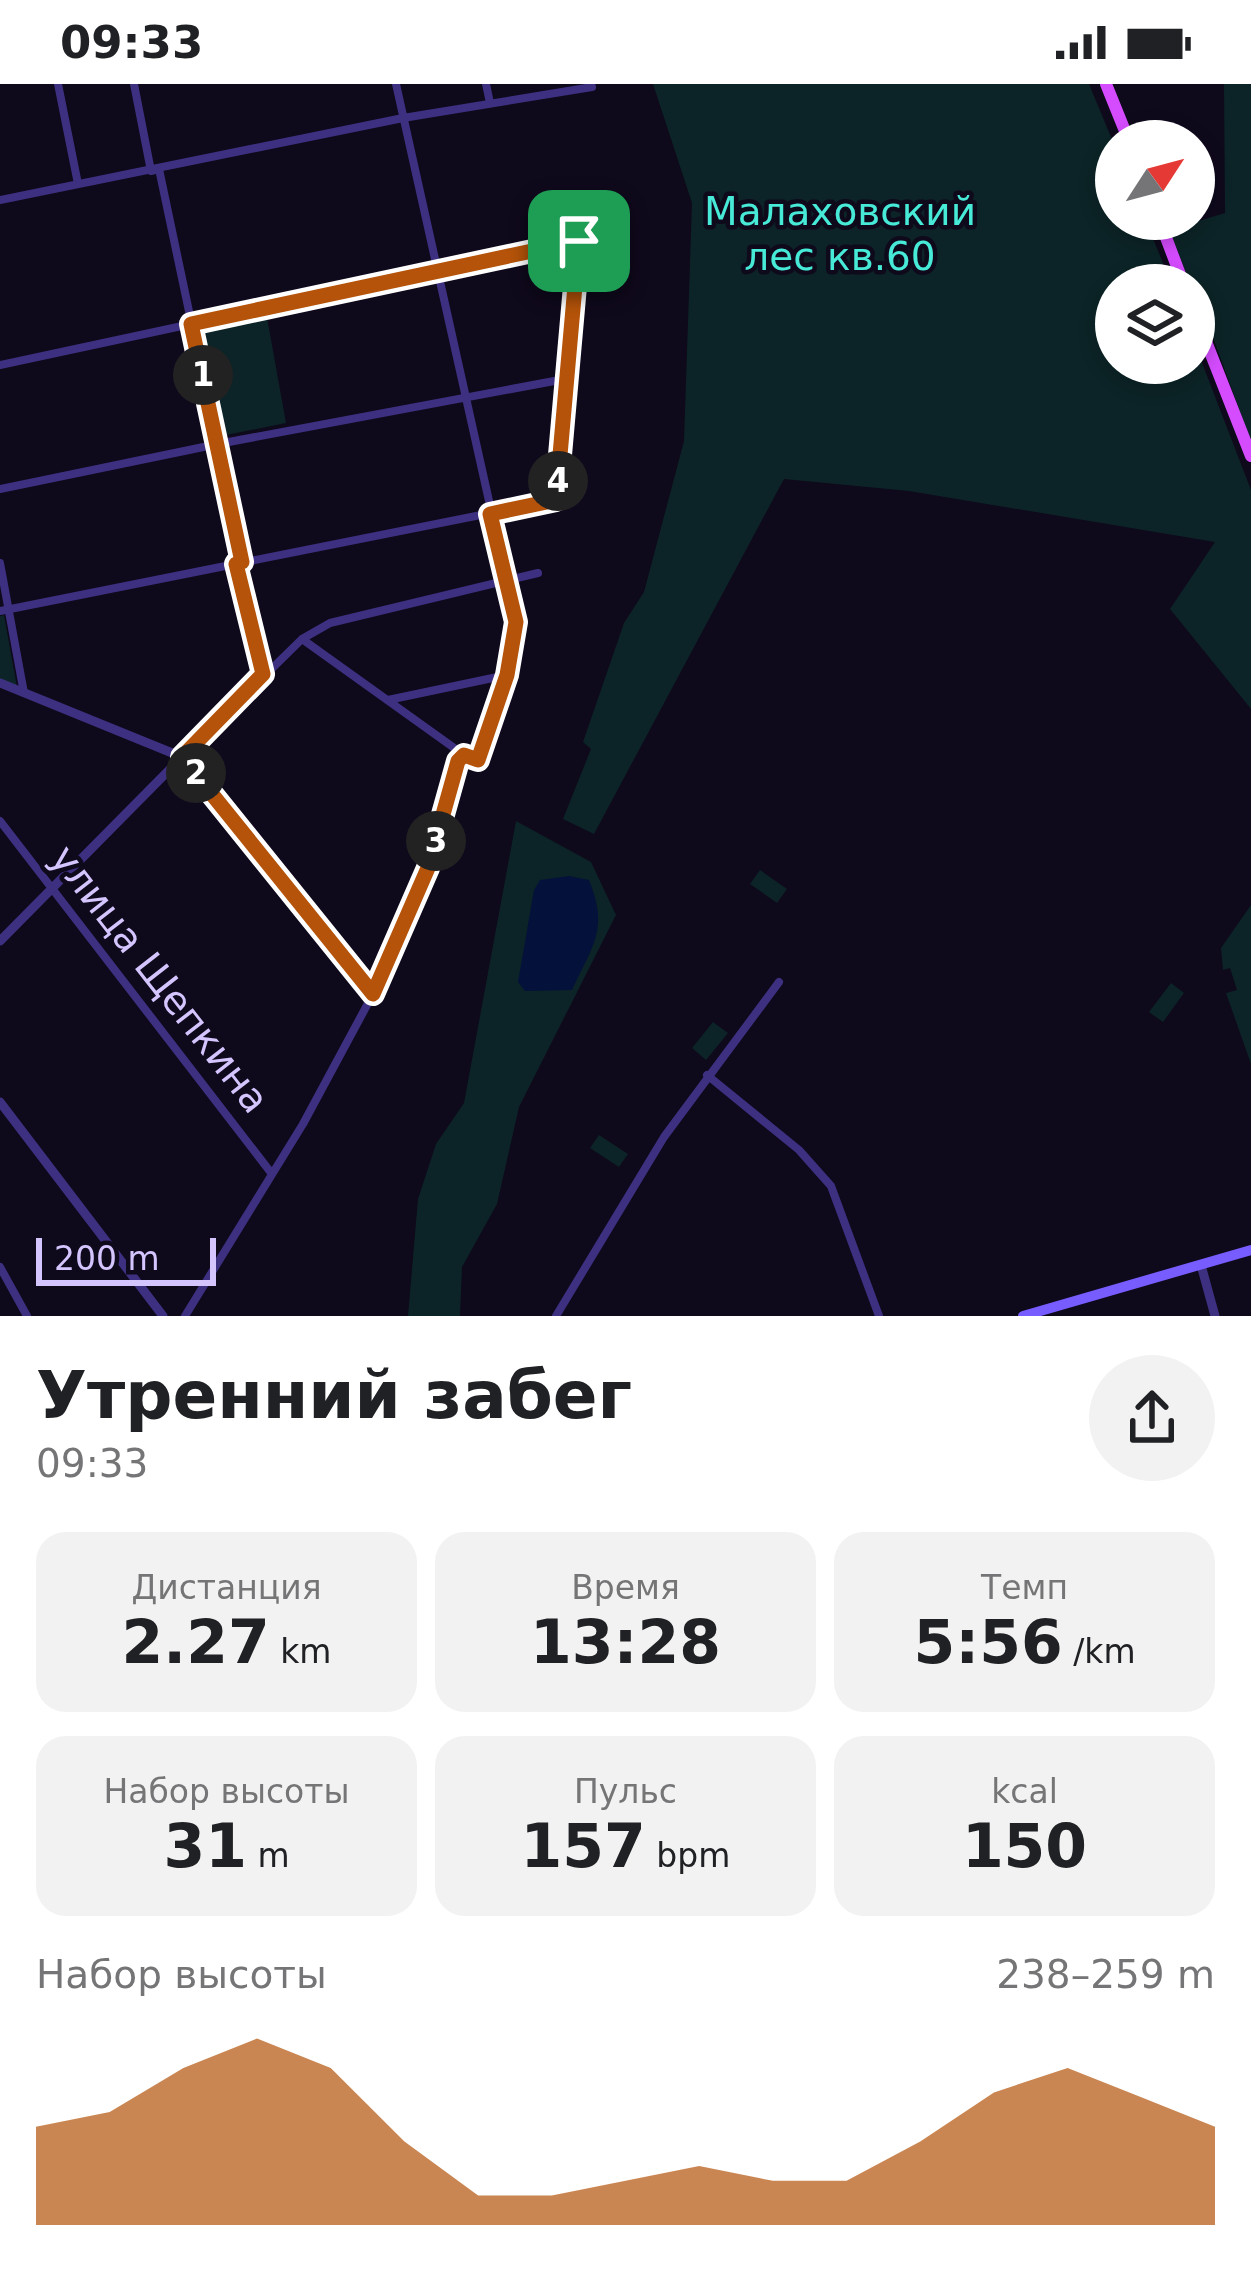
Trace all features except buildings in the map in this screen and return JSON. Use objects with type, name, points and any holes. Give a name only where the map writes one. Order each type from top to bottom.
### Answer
[{"type":"main road","points":[[1106,84],[1121,120]]},
{"type":"main road","points":[[1215,364],[1251,456]]},
{"type":"main road","points":[[1023,1316],[1066,1310],[1251,1250]]},
{"type":"street","points":[[58,84],[78,184]]},
{"type":"street","points":[[134,84],[218,444],[263,674]]},
{"type":"street","points":[[302,638],[464,755],[478,760],[507,675],[516,622],[396,84]]},
{"type":"street","points":[[487,84],[490,103]]},
{"type":"street","points":[[0,200],[404,118],[591,86]]},
{"type":"street","points":[[0,365],[579,241],[556,500],[4,611]]},
{"type":"street","points":[[0,489],[565,379]]},
{"type":"street","points":[[0,563],[4,611],[24,693]]},
{"type":"street","points":[[0,941],[302,638],[330,623],[538,573]]},
{"type":"street","points":[[386,700],[507,675]]},
{"type":"street","points":[[0,683],[182,757],[373,994]]},
{"type":"street","points":[[185,1316],[373,994],[428,868],[458,761],[464,755]]},
{"type":"street","name":"улица Щепкина","points":[[0,821],[272,1174]]},
{"type":"street","points":[[556,1316],[664,1136],[779,982]]},
{"type":"street","points":[[707,1075],[799,1150],[831,1186],[880,1316]]},
{"type":"street","points":[[0,1102],[163,1316]]},
{"type":"street","points":[[1202,1264],[1215,1316]]},
{"type":"street","points":[[0,1267],[27,1316]]},
{"type":"green space","name":"Малаховский лес кв.60","points":[[653,84],[1089,84],[1104,120],[1095,120],[1095,240],[1154,240],[1163,264],[1095,264],[1095,384],[1210,384],[1251,490],[1251,709],[1170,609],[1215,542],[909,491],[784,479],[594,834],[563,819],[591,749],[583,742],[624,623],[644,592],[684,441],[692,203]]},
{"type":"green space","points":[[1224,84],[1251,84],[1251,442],[1215,343],[1215,264],[1183,264],[1173,240],[1215,240],[1215,216],[1225,213]]},
{"type":"green space","points":[[266,312],[286,423],[221,436],[197,326]]},
{"type":"green space","points":[[4,615],[17,687],[0,679],[0,616]]},
{"type":"green space","points":[[516,821],[591,862],[616,915],[519,1107],[497,1204],[462,1267],[460,1316],[408,1316],[418,1199],[436,1144],[464,1103]]},
{"type":"green space","points":[[760,870],[787,889],[777,903],[750,884]]},
{"type":"green space","points":[[1251,905],[1251,1064],[1226,993],[1237,990],[1230,968],[1223,970],[1221,948]]},
{"type":"green space","points":[[1171,983],[1184,993],[1163,1022],[1149,1012]]},
{"type":"green space","points":[[713,1022],[728,1033],[706,1060],[692,1048]]},
{"type":"green space","points":[[599,1135],[628,1154],[619,1167],[590,1148]]},
{"type":"water","points":[[569,876],[589,880],[595,897],[598,924],[592,948],[572,990],[525,991],[518,982],[534,890],[540,880]]},
{"type":"route","points":[[579,241],[556,500],[490,514],[516,622],[507,675],[478,760],[464,755],[458,761],[428,868],[373,994],[182,757],[263,674],[236,564],[242,562],[191,324],[579,241]]}]
